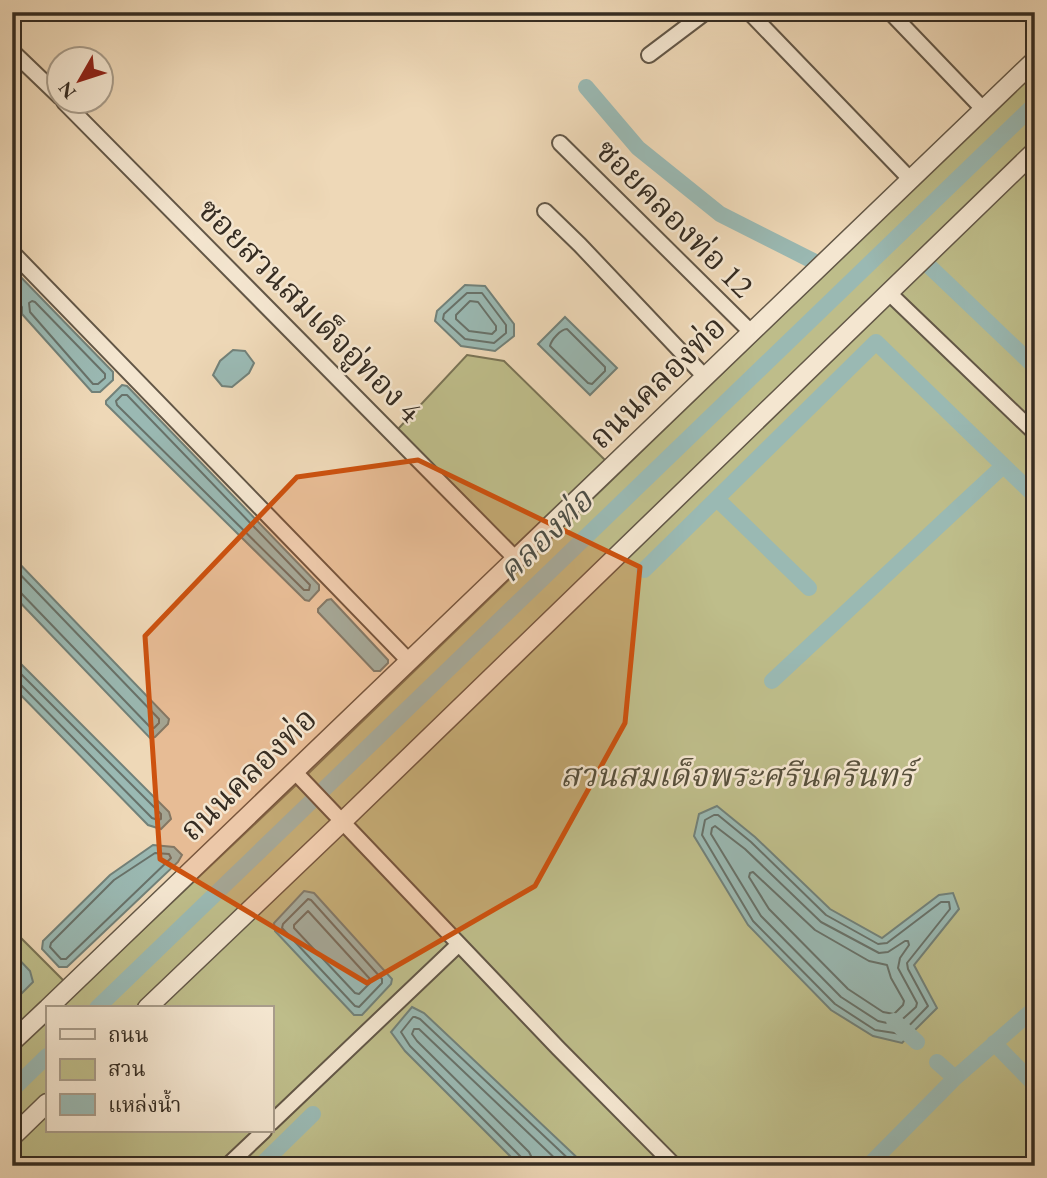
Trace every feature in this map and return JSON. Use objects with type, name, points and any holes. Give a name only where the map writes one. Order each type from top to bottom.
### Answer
[{"type":"street","points":[[649,55],[706,12]]},
{"type":"street","points":[[749,12],[910,179]]},
{"type":"street","points":[[890,12],[984,109]]},
{"type":"street","points":[[12,51],[46,84]]},
{"type":"street","name":"ถนนคลองท่อ","points":[[51,1006],[300,778],[409,662],[1035,60]]},
{"type":"street","name":"ซอยสวนสมเด็จอู่ทอง 4","points":[[78,116],[516,559]]},
{"type":"street","name":"ซอยคลองท่อ 12","points":[[560,143],[751,332]]},
{"type":"street","points":[[149,1006],[337,816],[1035,152]]},
{"type":"street","points":[[545,211],[705,377]]},
{"type":"street","points":[[12,252],[409,662]]},
{"type":"street","points":[[889,293],[1035,433]]},
{"type":"street","points":[[300,778],[558,1048],[675,1166]]},
{"type":"street","points":[[273,1122],[459,944]]},
{"type":"street","name":"ถนนคลองท่อ","points":[[12,1042],[46,1011]]},
{"type":"street","points":[[12,1137],[46,1104]]},
{"type":"street","points":[[227,1166],[263,1132]]},
{"type":"highlighted area","points":[[418,460],[640,567],[625,723],[535,886],[367,983],[160,859],[145,636],[297,477]]},
{"type":"green space","name":"สวนสมเด็จพระศรีนครินทร์","points":[[1035,71],[1035,1166],[12,1166],[12,929],[76,993],[313,769]]},
{"type":"green space","points":[[467,355],[504,361],[605,460],[514,547],[398,429]]},
{"type":"water","points":[[12,268],[113,372],[113,380],[100,392],[92,392],[22,314],[22,307],[12,295]]},
{"type":"water","points":[[465,285],[485,286],[514,324],[514,336],[495,351],[461,346],[435,321],[437,311]]},
{"type":"water","points":[[565,317],[617,368],[590,395],[538,344]]},
{"type":"water","points":[[233,350],[245,351],[254,363],[249,373],[232,387],[222,386],[213,375],[220,361]]},
{"type":"water","points":[[122,385],[127,386],[319,585],[319,590],[309,601],[106,404]]},
{"type":"water","points":[[12,556],[169,719],[168,724],[155,737],[150,738],[12,594]]},
{"type":"water","points":[[331,599],[388,660],[380,671],[374,671],[318,612],[327,600]]},
{"type":"water","points":[[12,655],[169,812],[171,819],[161,829],[148,825],[12,686]]},
{"type":"water","points":[[717,806],[755,837],[830,909],[882,938],[939,895],[953,893],[959,909],[914,965],[937,1008],[902,1043],[873,1036],[831,1010],[748,925],[694,836],[699,814]]},
{"type":"water","points":[[153,845],[174,847],[182,855],[178,862],[67,967],[59,967],[42,949],[43,941],[110,875]]},
{"type":"water","points":[[304,891],[314,893],[392,979],[391,984],[362,1015],[354,1015],[275,931],[274,923]]},
{"type":"water","points":[[12,952],[30,971],[33,982],[15,1000],[12,999]]},
{"type":"water","points":[[412,1007],[424,1013],[586,1166],[520,1166],[405,1051],[391,1032]]},
{"type":"waterway","points":[[586,87],[638,148],[720,214],[813,261]]},
{"type":"waterway","name":"คลองท่อ","points":[[99,1006],[1035,104]]},
{"type":"waterway","points":[[927,264],[1035,367]]},
{"type":"waterway","points":[[644,570],[876,342],[1035,496]]},
{"type":"waterway","points":[[772,681],[1003,466]]},
{"type":"waterway","points":[[717,499],[809,588]]},
{"type":"waterway","points":[[868,1166],[955,1078],[1035,1008]]},
{"type":"waterway","points":[[894,1021],[917,1042]]},
{"type":"waterway","points":[[994,1043],[1035,1085]]},
{"type":"waterway","name":"คลองท่อ","points":[[12,1090],[46,1057]]},
{"type":"waterway","points":[[937,1062],[955,1078]]},
{"type":"waterway","points":[[260,1166],[313,1114]]}]
